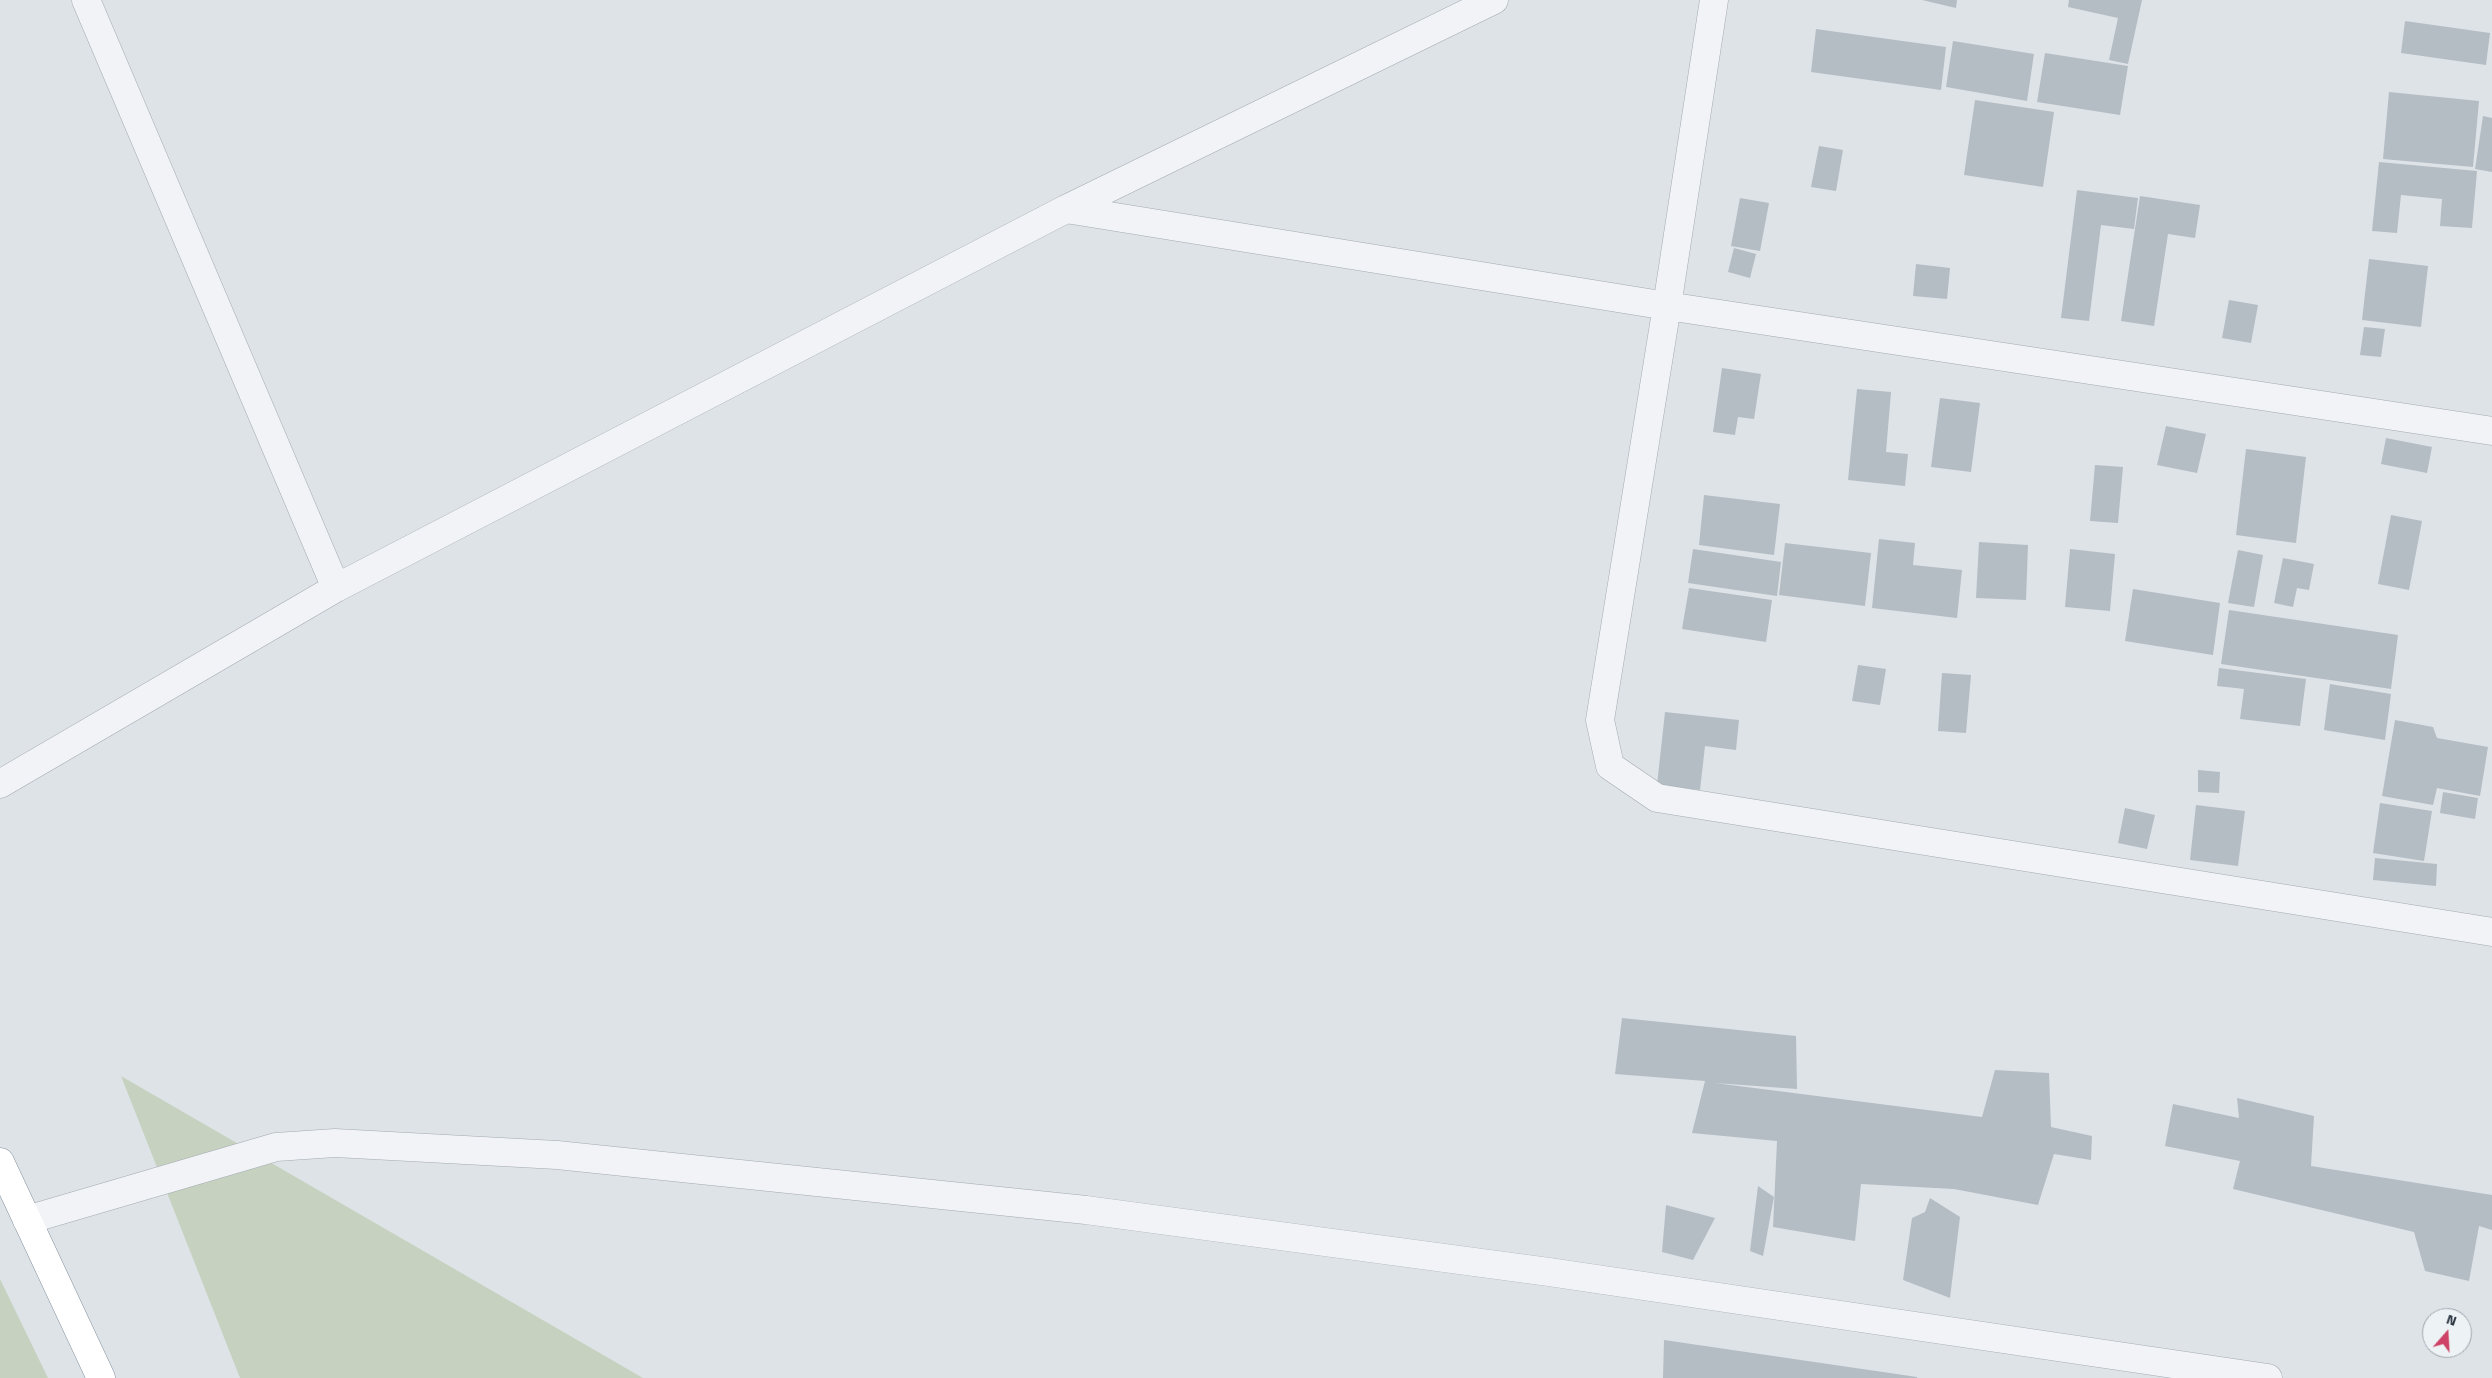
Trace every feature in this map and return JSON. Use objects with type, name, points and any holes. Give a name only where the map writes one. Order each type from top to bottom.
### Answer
[{"type":"highway","points":[[0,1162],[101,1378]]},
{"type":"street","points":[[86,0],[336,588]]},
{"type":"street","points":[[0,784],[336,588],[1066,209],[1494,0]]},
{"type":"street","points":[[1714,0],[1600,720],[1610,766],[1657,798],[2492,932]]},
{"type":"street","points":[[1066,209],[1667,306],[2492,431]]},
{"type":"street","points":[[28,1220],[276,1147],[335,1143],[557,1155],[1086,1210],[1558,1274],[2268,1378]]},
{"type":"green space","points":[[121,1076],[643,1378],[240,1378]]},
{"type":"green space","points":[[0,1279],[48,1378],[0,1378]]},
{"type":"building","points":[[1922,0],[1957,0],[1956,8]]},
{"type":"building","points":[[2069,0],[2142,0],[2128,64],[2109,60],[2118,18],[2068,7]]},
{"type":"building","points":[[2405,21],[2490,33],[2486,65],[2401,53]]},
{"type":"building","points":[[1816,29],[1946,47],[1941,90],[1811,72]]},
{"type":"building","points":[[1953,41],[2034,54],[2027,101],[1946,87]]},
{"type":"building","points":[[2045,53],[2128,66],[2120,115],[2037,102]]},
{"type":"building","points":[[2389,92],[2479,101],[2473,167],[2383,159]]},
{"type":"building","points":[[1975,100],[2054,112],[2043,187],[1964,175]]},
{"type":"building","points":[[2483,116],[2492,118],[2492,172],[2475,169]]},
{"type":"building","points":[[1819,146],[1843,150],[1836,191],[1811,187]]},
{"type":"building","points":[[2379,162],[2477,171],[2472,228],[2440,226],[2442,199],[2401,195],[2397,233],[2372,231]]},
{"type":"building","points":[[2077,190],[2138,198],[2134,229],[2101,225],[2089,321],[2061,318]]},
{"type":"building","points":[[2140,196],[2200,205],[2195,238],[2168,234],[2154,326],[2121,321]]},
{"type":"building","points":[[1740,198],[1769,203],[1760,251],[1731,246]]},
{"type":"building","points":[[1734,248],[1756,254],[1750,278],[1728,272]]},
{"type":"building","points":[[2369,259],[2428,266],[2421,327],[2362,320]]},
{"type":"building","points":[[1916,264],[1950,268],[1947,299],[1913,296]]},
{"type":"building","points":[[2229,300],[2258,305],[2251,343],[2222,338]]},
{"type":"building","points":[[2364,327],[2385,329],[2381,357],[2360,355]]},
{"type":"building","points":[[1722,368],[1761,374],[1754,419],[1738,417],[1735,435],[1713,432]]},
{"type":"building","points":[[1857,389],[1891,392],[1886,452],[1908,454],[1905,486],[1848,480]]},
{"type":"building","points":[[1940,398],[1980,403],[1971,472],[1931,467]]},
{"type":"building","points":[[2166,426],[2206,434],[2197,473],[2157,465]]},
{"type":"building","points":[[2386,438],[2432,447],[2427,473],[2381,464]]},
{"type":"building","points":[[2246,449],[2306,457],[2296,543],[2236,535]]},
{"type":"building","points":[[2095,465],[2123,467],[2118,523],[2090,521]]},
{"type":"building","points":[[1704,495],[1780,504],[1774,555],[1699,545]]},
{"type":"building","points":[[2391,515],[2422,521],[2409,590],[2378,584]]},
{"type":"building","points":[[1879,539],[1915,543],[1913,565],[1962,570],[1957,618],[1872,608]]},
{"type":"building","points":[[1979,542],[2028,545],[2026,600],[1976,598]]},
{"type":"building","points":[[1785,543],[1871,553],[1865,606],[1779,595]]},
{"type":"building","points":[[1693,549],[1781,562],[1777,596],[1688,583]]},
{"type":"building","points":[[2070,549],[2115,554],[2110,611],[2065,607]]},
{"type":"building","points":[[2238,550],[2263,555],[2254,607],[2228,603]]},
{"type":"building","points":[[2283,558],[2314,564],[2309,590],[2297,588],[2293,607],[2274,603]]},
{"type":"building","points":[[1689,588],[1772,600],[1766,642],[1682,629]]},
{"type":"building","points":[[2133,589],[2220,603],[2213,655],[2125,641]]},
{"type":"building","points":[[2229,610],[2398,635],[2391,689],[2221,664]]},
{"type":"building","points":[[1858,665],[1886,669],[1880,705],[1852,701]]},
{"type":"building","points":[[2219,668],[2306,679],[2300,726],[2240,719],[2244,689],[2217,686]]},
{"type":"building","points":[[1942,673],[1971,675],[1966,733],[1938,731]]},
{"type":"building","points":[[2330,684],[2391,694],[2385,740],[2324,730]]},
{"type":"building","points":[[1665,712],[1739,720],[1736,750],[1705,746],[1700,790],[1657,785]]},
{"type":"building","points":[[2395,720],[2433,727],[2437,738],[2488,747],[2480,796],[2437,788],[2433,805],[2382,796]]},
{"type":"building","points":[[2198,770],[2220,772],[2219,793],[2198,792]]},
{"type":"building","points":[[2443,792],[2478,798],[2475,819],[2440,813]]},
{"type":"building","points":[[2380,803],[2432,811],[2424,861],[2373,853]]},
{"type":"building","points":[[2196,805],[2245,811],[2238,866],[2190,860]]},
{"type":"building","points":[[2125,808],[2155,815],[2147,849],[2118,843]]},
{"type":"building","points":[[2375,858],[2437,864],[2436,886],[2373,880]]},
{"type":"building","points":[[1622,1018],[1796,1036],[1797,1089],[1715,1083],[1982,1117],[1995,1070],[2049,1073],[2051,1127],[2092,1136],[2091,1160],[2054,1154],[2038,1205],[1954,1189],[1861,1184],[1855,1241],[1773,1227],[1777,1141],[1692,1133],[1705,1081],[1615,1074]]},
{"type":"building","points":[[2237,1098],[2314,1116],[2311,1166],[2492,1195],[2492,1230],[2479,1226],[2469,1281],[2425,1271],[2414,1232],[2233,1189],[2240,1161],[2165,1146],[2173,1104],[2239,1118]]},
{"type":"building","points":[[1758,1186],[1774,1197],[1763,1256],[1750,1251]]},
{"type":"building","points":[[1930,1198],[1960,1217],[1950,1298],[1903,1280],[1912,1218],[1925,1212]]},
{"type":"building","points":[[1666,1205],[1715,1218],[1693,1260],[1662,1252]]},
{"type":"building","points":[[1664,1340],[1917,1377],[1917,1378],[1663,1378]]}]
